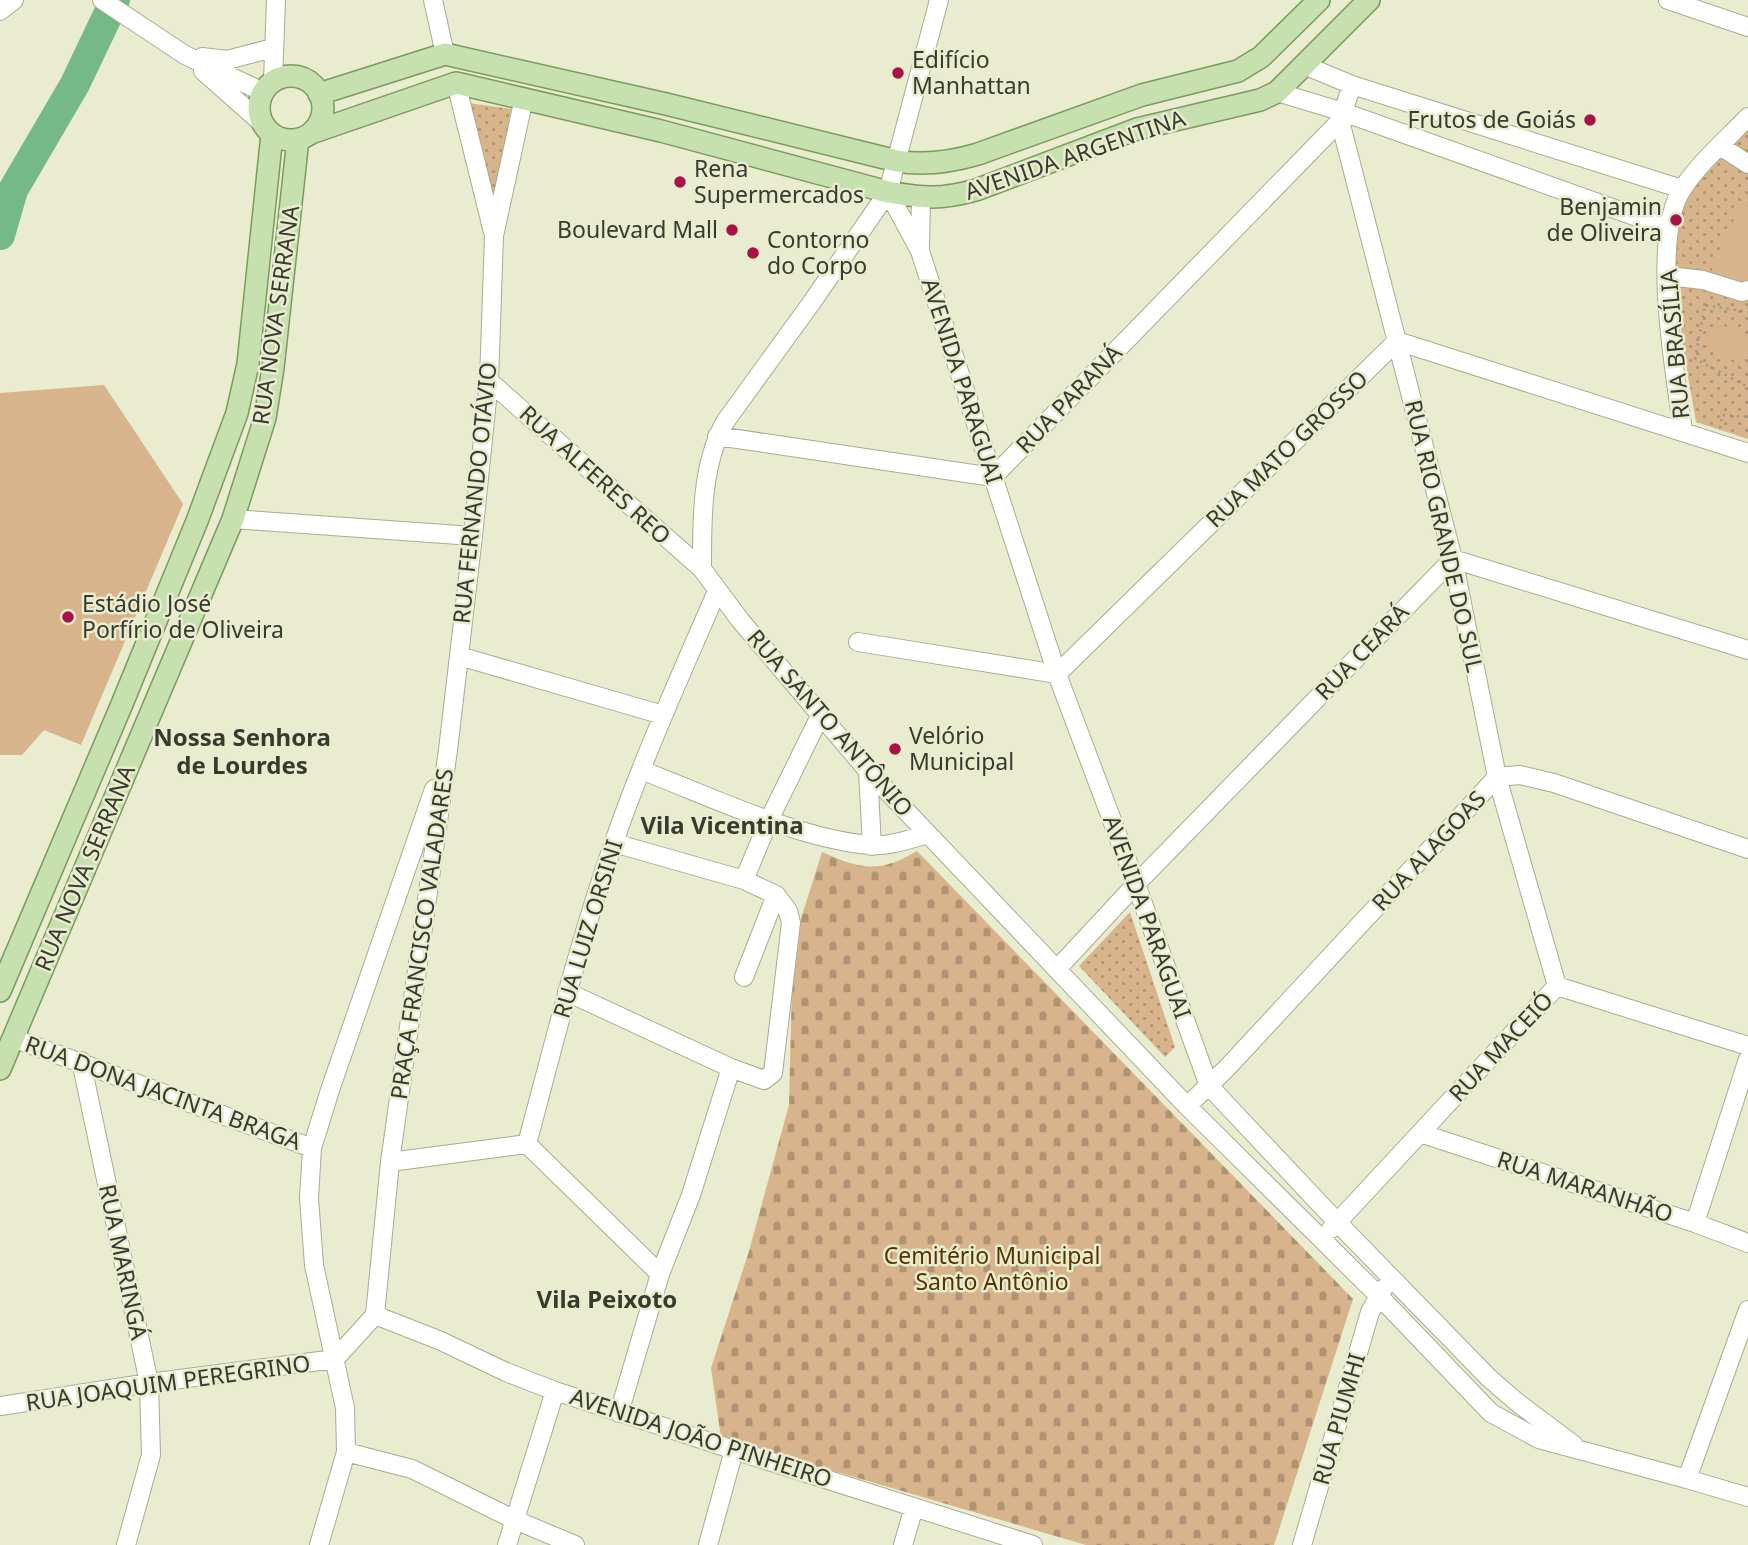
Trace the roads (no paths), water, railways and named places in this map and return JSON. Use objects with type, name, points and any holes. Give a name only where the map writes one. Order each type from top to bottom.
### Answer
[{"type":"main road","name":"AVENIDA ARGENTINA","points":[[445,54],[666,104],[897,161],[914,164],[951,162],[1142,95],[1238,71],[1261,57],[1319,0]]},
{"type":"main road","points":[[1277,92],[1369,0]]},
{"type":"main road","points":[[320,94],[445,54]]},
{"type":"main road","points":[[304,136],[317,127],[323,111],[320,94],[303,78],[288,76],[268,86],[259,105],[268,129],[289,140],[304,136],[456,83]]},
{"type":"main road","name":"AVENIDA ARGENTINA","points":[[456,83],[661,131],[888,192],[921,197],[949,197],[976,190],[1137,129],[1260,100],[1277,92]]},
{"type":"main road","name":"RUA NOVA SERRANA","points":[[0,991],[127,692],[197,521],[237,413],[248,364],[268,129]]},
{"type":"main road","name":"RUA NOVA SERRANA","points":[[0,1069],[233,519],[265,418],[304,136]]},
{"type":"street","points":[[0,11],[14,0]]},
{"type":"street","points":[[102,0],[185,55],[268,129]]},
{"type":"street","points":[[185,55],[268,86],[276,0]]},
{"type":"street","points":[[433,0],[445,54]]},
{"type":"street","points":[[702,569],[704,506],[717,436],[888,192],[939,0]]},
{"type":"street","points":[[1668,0],[1748,27]]},
{"type":"street","points":[[185,55],[227,60],[273,48]]},
{"type":"street","points":[[1304,65],[1352,85],[1682,189]]},
{"type":"street","points":[[456,83],[494,236]]},
{"type":"street","points":[[1341,117],[1352,85]]},
{"type":"street","points":[[1277,92],[1341,117],[1668,228]]},
{"type":"street","points":[[494,236],[524,98]]},
{"type":"street","points":[[661,131],[666,104]]},
{"type":"street","name":"RUA RIO GRANDE DO SUL","points":[[1341,117],[1453,559],[1497,777],[1557,986]]},
{"type":"street","name":"RUA PARANÁ","points":[[993,477],[1341,117]]},
{"type":"street","name":"RUA BRASÍLIA","points":[[1683,431],[1672,347],[1668,228],[1682,189],[1748,117]]},
{"type":"street","points":[[1720,146],[1748,163]]},
{"type":"street","name":"AVENIDA PARAGUAI","points":[[888,192],[920,251],[1057,674],[1209,1086],[1489,1378],[1583,1452]]},
{"type":"street","name":"AVENIDA PARAGUAI","points":[[920,251],[921,197]]},
{"type":"street","name":"RUA FERNANDO OTÁVIO","points":[[448,750],[489,381],[494,236]]},
{"type":"street","points":[[1668,276],[1703,279],[1742,292],[1748,290]]},
{"type":"street","points":[[1397,341],[1748,453]]},
{"type":"street","name":"RUA MATO GROSSO","points":[[1057,674],[1397,341]]},
{"type":"street","name":"RUA ALFERES REO","points":[[489,381],[702,569]]},
{"type":"street","points":[[717,436],[993,477]]},
{"type":"street","points":[[233,519],[473,536]]},
{"type":"street","points":[[1453,559],[1748,650]]},
{"type":"street","name":"RUA CEARÁ","points":[[1058,968],[1136,884],[1453,559]]},
{"type":"street","name":"RUA SANTO ANTÔNIO","points":[[702,569],[717,591],[868,771],[1187,1106]]},
{"type":"street","name":"RUA LUIZ ORSINI","points":[[527,1144],[567,992],[614,843],[663,715],[717,591]]},
{"type":"street","points":[[858,642],[1057,674]]},
{"type":"street","points":[[458,656],[663,715]]},
{"type":"street","points":[[744,880],[769,820],[820,716]]},
{"type":"street","name":"PRAÇA FRANCISCO VALADARES","points":[[319,1545],[346,1452],[345,1408],[314,1265],[309,1198],[312,1148],[448,750]]},
{"type":"street","name":"PRAÇA FRANCISCO VALADARES","points":[[375,1315],[390,1162],[448,750]]},
{"type":"street","points":[[641,770],[769,820],[827,838],[872,846],[928,834]]},
{"type":"street","points":[[868,771],[872,846]]},
{"type":"street","name":"RUA ALAGOAS","points":[[1187,1106],[1209,1086],[1497,777],[1520,775],[1554,783],[1748,849]]},
{"type":"street","points":[[567,992],[731,1068],[764,1080],[771,1077],[775,1067],[790,923],[788,911],[776,895],[744,880],[614,843]]},
{"type":"street","points":[[744,977],[776,895]]},
{"type":"street","name":"RUA MACEIÓ","points":[[1321,1240],[1557,986],[1748,1046]]},
{"type":"street","name":"RUA DONA JACINTA BRAGA","points":[[13,1038],[312,1148]]},
{"type":"street","points":[[1695,1223],[1748,1059]]},
{"type":"street","name":"RUA MARINGÁ","points":[[81,1062],[149,1383],[151,1455],[127,1545]]},
{"type":"street","points":[[619,1413],[660,1274],[691,1195],[731,1068]]},
{"type":"street","name":"AVENIDA PARAGUAI","points":[[1187,1106],[1378,1295],[1491,1413],[1539,1440],[1748,1497]]},
{"type":"street","name":"RUA MARANHÃO","points":[[1420,1133],[1695,1223],[1748,1243]]},
{"type":"street","points":[[390,1162],[527,1144],[660,1274]]},
{"type":"street","points":[[1378,1295],[1392,1279]]},
{"type":"street","name":"RUA PIUMHI","points":[[1302,1545],[1370,1312],[1378,1295]]},
{"type":"street","points":[[1688,1479],[1748,1310]]},
{"type":"street","points":[[335,1359],[375,1315]]},
{"type":"street","name":"AVENIDA JOÃO PINHEIRO","points":[[375,1315],[555,1391],[1033,1545]]},
{"type":"street","name":"RUA JOAQUIM PEREGRINO","points":[[0,1406],[335,1359]]},
{"type":"street","points":[[506,1545],[555,1391]]},
{"type":"street","points":[[708,1545],[734,1450]]},
{"type":"street","points":[[346,1452],[412,1469],[514,1520],[575,1545]]},
{"type":"street","points":[[903,1545],[914,1507]]},
{"type":"waterway","points":[[0,235],[13,190],[75,84],[115,0]]},
{"type":"place","name":"Edifício Manhattan","points":[[898,73]]},
{"type":"place","name":"Frutos de Goiás","points":[[1590,120]]},
{"type":"place","name":"Rena Supermercados","points":[[680,182]]},
{"type":"place","name":"Benjamin de Oliveira","points":[[1676,220]]},
{"type":"place","name":"Boulevard Mall","points":[[732,230]]},
{"type":"place","name":"Contorno do Corpo","points":[[753,253]]},
{"type":"place","name":"Estádio José Porfírio de Oliveira","points":[[68,617]]},
{"type":"place","name":"Velório Municipal","points":[[895,749]]},
{"type":"district","name":"Nossa Senhora de Lourdes","points":[[242,752]]},
{"type":"district","name":"Vila Vicentina","points":[[722,826]]},
{"type":"district","name":"Vila Peixoto","points":[[607,1300]]},
{"type":"park label","name":"Cemitério Municipal Santo Antônio","points":[[992,1269]]}]
